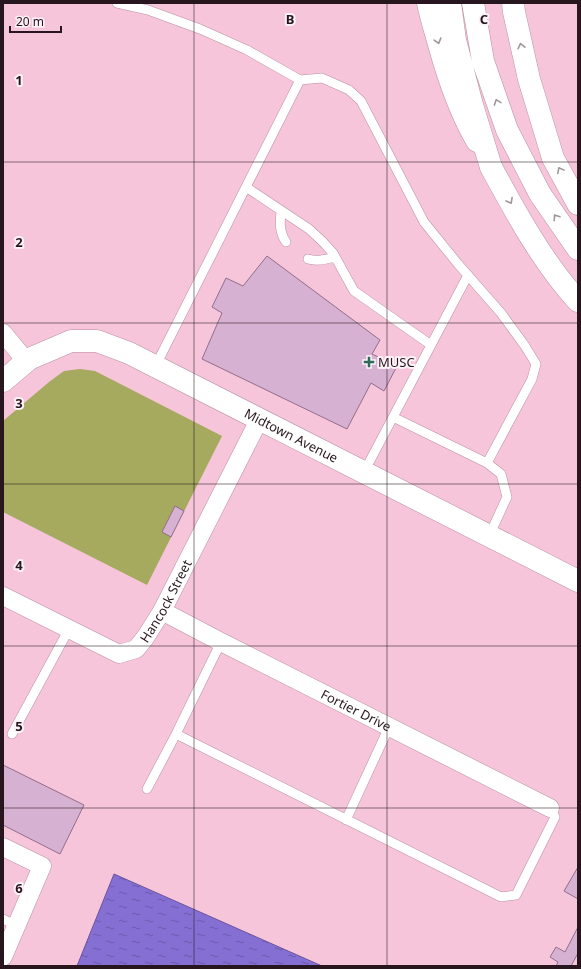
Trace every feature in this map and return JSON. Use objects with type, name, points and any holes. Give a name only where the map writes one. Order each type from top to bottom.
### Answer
[{"type":"main road","points":[[428,3],[449,80],[468,125],[530,236],[564,286],[578,301]]},
{"type":"main road","points":[[450,3],[455,40],[472,105],[491,167]]},
{"type":"main road","points":[[473,3],[483,61],[507,130],[540,194],[578,249]]},
{"type":"main road","points":[[513,3],[529,78],[553,158],[578,204]]},
{"type":"main road","name":"Midtown Avenue","points":[[3,381],[29,359],[71,341],[97,341],[129,353],[578,581]]},
{"type":"street","points":[[3,333],[26,361]]},
{"type":"street","name":"Hancock Street","points":[[3,596],[119,654],[136,649],[145,638],[162,611],[259,420]]},
{"type":"street","name":"Fortier Drive","points":[[162,611],[550,808]]},
{"type":"street","points":[[3,847],[42,866],[10,922],[3,957]]},
{"type":"lane","points":[[117,3],[148,10],[200,29],[247,50],[300,80],[322,78],[349,90],[361,101],[424,222],[501,313],[536,364],[532,379],[487,463]]},
{"type":"lane","points":[[155,367],[300,80]]},
{"type":"lane","points":[[246,187],[309,229],[333,253],[354,291],[431,345]]},
{"type":"lane","points":[[281,211],[280,229],[286,242]]},
{"type":"lane","points":[[308,259],[322,260],[336,258]]},
{"type":"lane","points":[[363,473],[468,275]]},
{"type":"lane","points":[[393,417],[487,463],[501,474],[507,497],[488,536]]},
{"type":"lane","points":[[12,734],[69,629]]},
{"type":"lane","points":[[147,789],[221,642]]},
{"type":"lane","points":[[346,820],[389,727]]},
{"type":"lane","points":[[176,734],[501,897],[516,895],[555,817],[550,808]]},
{"type":"green space","points":[[80,369],[95,371],[222,436],[147,585],[3,512],[3,421],[64,371]]},
{"type":"water","points":[[114,874],[322,966],[77,966]]},
{"type":"building","points":[[267,256],[380,340],[372,354],[397,366],[384,391],[371,383],[347,429],[202,359],[222,313],[212,307],[226,278],[243,286]]},
{"type":"building","points":[[175,506],[184,511],[171,537],[162,532]]},
{"type":"building","points":[[3,765],[84,805],[60,854],[3,825]]},
{"type":"building","points":[[578,867],[578,899],[564,891]]},
{"type":"building","points":[[578,927],[578,953],[571,966],[556,966],[558,962],[550,957],[556,947],[565,952]]},
{"type":"place","name":"MUSC","points":[[369,362]]}]
